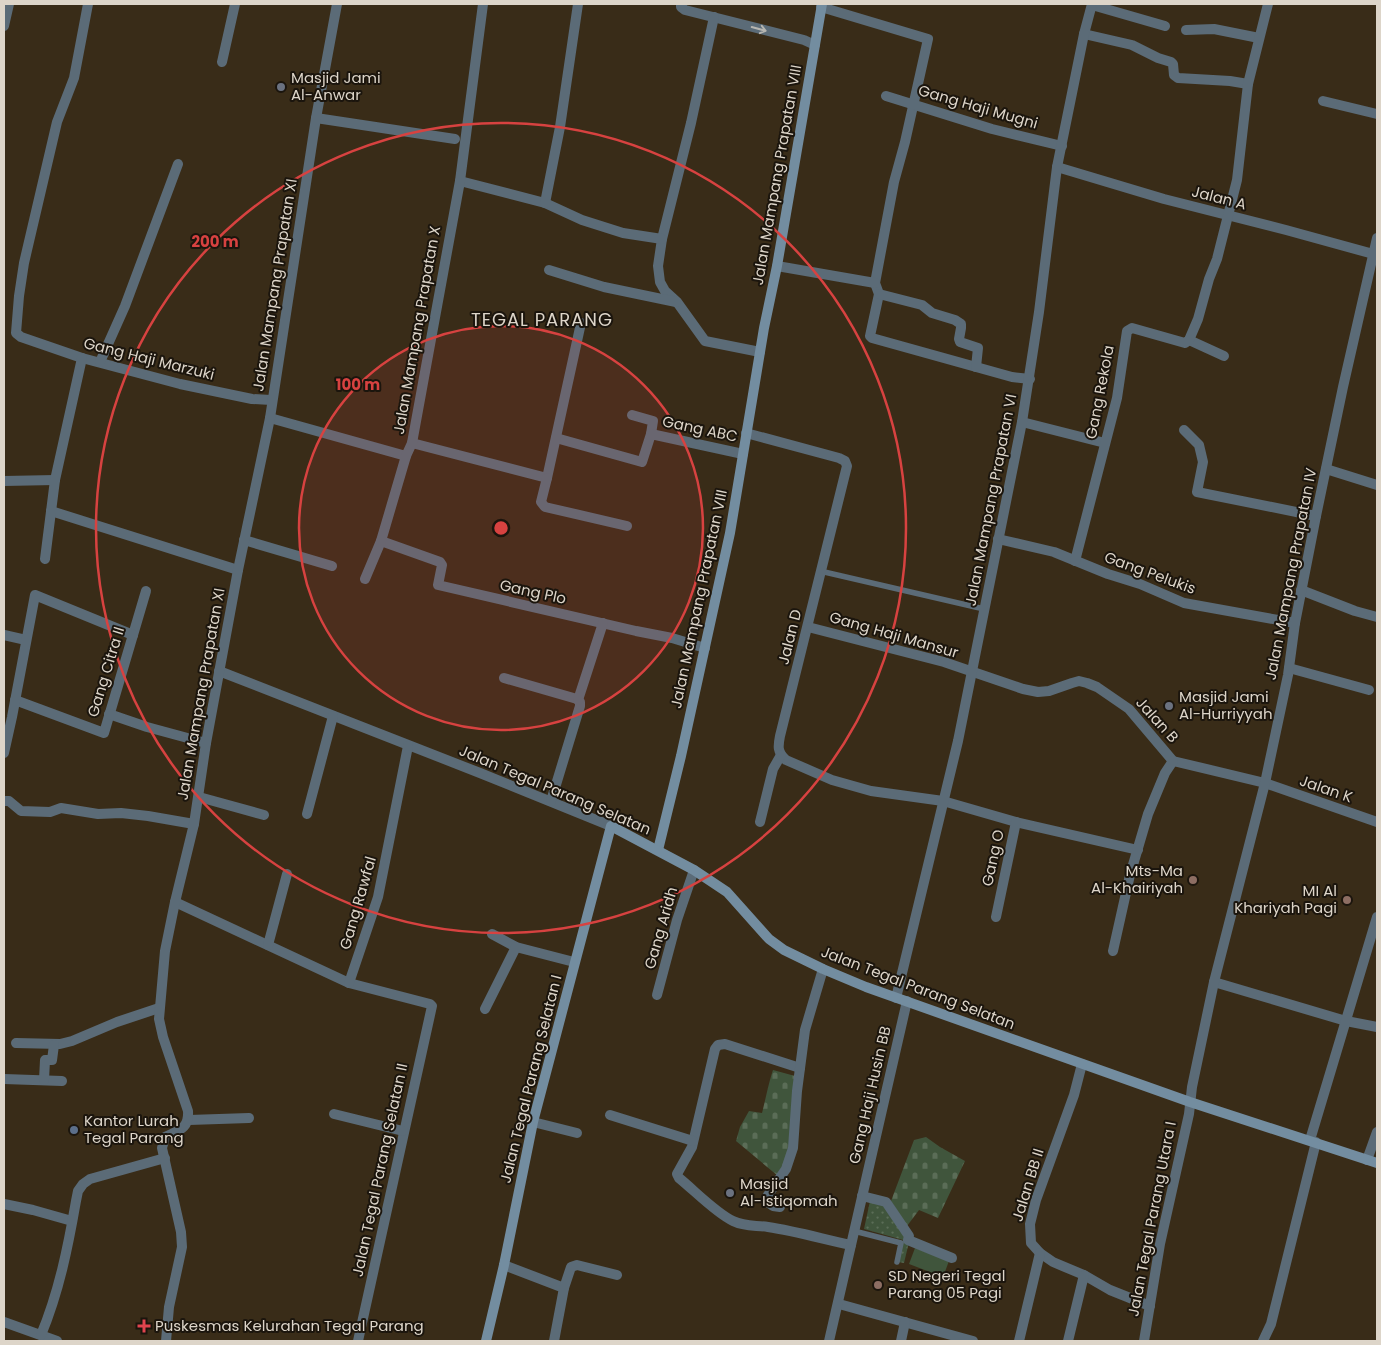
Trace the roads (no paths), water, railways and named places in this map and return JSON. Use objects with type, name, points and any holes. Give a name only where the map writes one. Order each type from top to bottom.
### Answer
[{"type":"street","points":[[4,26],[8,4]]},
{"type":"street","name":"Gang Haji Marzuki","points":[[88,4],[74,78],[57,122],[24,263],[16,333],[21,337],[82,358],[180,384],[252,399],[272,400]]},
{"type":"street","points":[[222,62],[235,4]]},
{"type":"street","name":"Jalan Mampang Prapatan XI","points":[[189,1120],[159,1019],[165,951],[174,902],[200,797],[206,743],[219,671],[270,418],[316,118],[337,4]]},
{"type":"street","name":"Jalan Mampang Prapatan X","points":[[365,579],[381,541],[406,456],[412,443],[460,181],[483,4]]},
{"type":"street","points":[[545,203],[560,127],[578,4]]},
{"type":"street","points":[[681,4],[681,7],[685,10],[815,45]]},
{"type":"street","points":[[1092,4],[1166,26]]},
{"type":"street","name":"Jalan Mampang Prapatan VI","points":[[896,998],[972,673],[1022,422],[1030,379],[1057,167],[1084,34],[1092,4]]},
{"type":"street","points":[[1224,356],[1189,340],[1198,319],[1209,279],[1217,259],[1237,180],[1248,84],[1268,4]]},
{"type":"street","points":[[822,5],[928,38],[894,182],[875,283],[879,294],[871,337],[1012,377],[1030,379]]},
{"type":"street","name":"Jalan Mampang Prapatan VIII","points":[[658,850],[681,756],[730,533],[760,352],[777,266],[822,5]]},
{"type":"street","points":[[714,17],[691,123],[662,239],[658,266],[660,282],[665,291],[677,302],[705,340],[760,352]]},
{"type":"street","points":[[1186,30],[1214,29],[1259,38]]},
{"type":"street","points":[[1084,34],[1132,46],[1171,62],[1174,75],[1178,78],[1248,84]]},
{"type":"street","name":"Gang Haji Mugni","points":[[886,96],[987,127],[1062,146]]},
{"type":"street","points":[[1323,101],[1377,114]]},
{"type":"street","points":[[316,118],[454,140]]},
{"type":"street","points":[[100,362],[125,306],[178,164]]},
{"type":"street","name":"Jalan A","points":[[1057,167],[1227,216],[1376,255]]},
{"type":"street","points":[[460,181],[545,203],[582,220],[623,233],[662,239]]},
{"type":"street","name":"Jalan Mampang Prapatan IV","points":[[1190,1102],[1214,982],[1266,783],[1316,516],[1343,387],[1376,255],[1377,238]]},
{"type":"street","points":[[777,266],[875,283]]},
{"type":"street","points":[[549,270],[631,294],[677,302]]},
{"type":"street","points":[[879,294],[922,306],[932,313],[960,323],[962,328],[960,342],[978,348],[976,366]]},
{"type":"street","points":[[581,323],[548,478],[541,502],[545,507],[627,526]]},
{"type":"street","name":"Gang Rekola","points":[[1075,561],[1117,398],[1124,360],[1126,334],[1129,329],[1185,343],[1189,340]]},
{"type":"street","points":[[45,559],[55,480],[82,358]]},
{"type":"street","points":[[632,415],[654,422],[651,434]]},
{"type":"street","points":[[270,418],[406,456]]},
{"type":"street","points":[[1022,422],[1105,443]]},
{"type":"street","points":[[1184,430],[1199,446],[1203,462],[1197,492],[1316,516]]},
{"type":"street","name":"Jalan D","points":[[746,433],[839,458],[845,461],[846,466],[845,478],[780,736],[778,747],[781,756]]},
{"type":"street","name":"Gang ABC","points":[[556,438],[642,462],[651,434],[743,454]]},
{"type":"street","points":[[412,443],[548,478]]},
{"type":"street","points":[[1326,469],[1377,485]]},
{"type":"street","points":[[4,481],[55,480]]},
{"type":"street","name":"Jalan Mampang Prapatan XI","points":[[51,511],[238,570]]},
{"type":"street","points":[[244,540],[332,566]]},
{"type":"street","name":"Gang Pelukis","points":[[998,540],[1054,552],[1140,584],[1184,603],[1296,624]]},
{"type":"street","name":"Gang Plo","points":[[381,541],[440,562],[442,565],[438,585],[672,638],[705,648]]},
{"type":"street","points":[[1301,590],[1377,617]]},
{"type":"street","name":"Gang Citra II","points":[[15,700],[104,733],[146,591]]},
{"type":"street","points":[[4,753],[8,716],[15,700],[35,595],[133,635]]},
{"type":"street","points":[[551,801],[580,706],[578,700],[603,623]]},
{"type":"street","name":"Gang Haji Mansur","points":[[808,627],[944,662],[972,673]]},
{"type":"street","points":[[4,635],[26,640]]},
{"type":"street","points":[[1289,668],[1368,690]]},
{"type":"street","name":"Jalan Tegal Parang Selatan","points":[[219,671],[611,826],[694,870],[727,892],[775,944],[823,970],[896,998],[1190,1102],[1372,1162]]},
{"type":"street","name":"Jalan B","points":[[972,673],[1038,692],[1049,692],[1079,681],[1097,687],[1129,709],[1173,761],[1266,783]]},
{"type":"street","points":[[504,678],[578,700]]},
{"type":"street","points":[[110,714],[147,728],[206,743]]},
{"type":"street","points":[[307,814],[333,716]]},
{"type":"street","name":"Gang Rawfal","points":[[350,983],[378,897],[408,746]]},
{"type":"street","points":[[760,822],[773,769],[781,756],[832,780],[870,791],[943,801]]},
{"type":"street","points":[[1113,951],[1123,903],[1156,793],[1173,761]]},
{"type":"street","name":"Jalan K","points":[[1266,783],[1377,822]]},
{"type":"street","points":[[200,797],[264,815]]},
{"type":"street","points":[[4,801],[9,801],[21,811],[50,812],[61,808],[98,814],[122,813],[148,816],[194,824]]},
{"type":"street","name":"Gang O","points":[[943,801],[1016,822],[996,917]]},
{"type":"street","points":[[1016,822],[1138,850]]},
{"type":"street","name":"Jalan Tegal Parang Selatan I","points":[[486,1341],[504,1265],[532,1122],[611,826]]},
{"type":"street","name":"Gang Aridh","points":[[657,995],[677,920],[694,870]]},
{"type":"street","points":[[268,945],[286,874]]},
{"type":"street","points":[[174,902],[350,983]]},
{"type":"street","points":[[1263,1341],[1271,1324],[1313,1141],[1377,917]]},
{"type":"street","points":[[492,934],[516,947],[574,962]]},
{"type":"street","points":[[485,1008],[516,947]]},
{"type":"street","points":[[780,1207],[768,1204],[766,1201],[786,1169],[793,1148],[800,1068],[806,1030],[823,970]]},
{"type":"street","points":[[1214,982],[1346,1022],[1377,1027]]},
{"type":"street","name":"Jalan Tegal Parang Selatan II","points":[[350,983],[432,1006],[358,1341]]},
{"type":"street","name":"Gang Haji Husin BB","points":[[829,1341],[907,1001]]},
{"type":"street","points":[[16,1043],[54,1045],[72,1041],[117,1022],[160,1008]]},
{"type":"street","points":[[800,1068],[725,1044],[718,1045],[714,1049],[693,1141],[677,1174],[679,1178],[729,1219],[745,1226],[767,1227],[851,1246]]},
{"type":"street","points":[[44,1080],[45,1060],[52,1060],[54,1045]]},
{"type":"street","name":"Jalan BB II","points":[[1040,1253],[1031,1243],[1030,1224],[1036,1200],[1074,1095],[1082,1064]]},
{"type":"street","points":[[4,1079],[62,1081]]},
{"type":"street","name":"Jalan Tegal Parang Utara I","points":[[1144,1341],[1160,1244],[1190,1102]]},
{"type":"street","points":[[334,1114],[404,1131]]},
{"type":"street","points":[[610,1115],[693,1141]]},
{"type":"street","points":[[166,1341],[169,1307],[182,1247],[162,1148],[165,1137],[184,1128],[189,1120],[250,1118]]},
{"type":"street","points":[[532,1122],[577,1133]]},
{"type":"street","points":[[1372,1162],[1377,1132]]},
{"type":"street","points":[[42,1335],[63,1271],[78,1191],[83,1184],[99,1176],[165,1158]]},
{"type":"street","points":[[862,1196],[886,1202],[909,1236],[908,1240],[952,1258]]},
{"type":"street","points":[[4,1204],[33,1210],[72,1222]]},
{"type":"street","points":[[1019,1341],[1040,1253],[1053,1262],[1084,1275],[1110,1290],[1150,1306]]},
{"type":"street","points":[[504,1265],[564,1288]]},
{"type":"street","points":[[554,1341],[564,1288],[571,1267],[574,1265],[617,1275]]},
{"type":"street","points":[[1068,1341],[1084,1275]]},
{"type":"street","points":[[839,1304],[973,1341]]},
{"type":"street","points":[[4,1322],[57,1341]]},
{"type":"street","points":[[902,1341],[905,1322]]},
{"type":"lane","points":[[820,572],[984,609]]},
{"type":"lane","points":[[854,1231],[901,1243],[897,1262]]},
{"type":"place","name":"Masjid Jami Al-Anwar","points":[[281,87]]},
{"type":"place","name":"Masjid Jami Al-Hurriyyah","points":[[1169,706]]},
{"type":"place","name":"Mts-Ma Al-Khairiyah","points":[[1193,880]]},
{"type":"place","name":"MI Al Khariyah Pagi","points":[[1347,900]]},
{"type":"place","name":"Kantor Lurah Tegal Parang","points":[[74,1130]]},
{"type":"place","name":"Masjid Al-Istiqomah","points":[[730,1193]]},
{"type":"place","name":"SD Negeri Tegal Parang 05 Pagi","points":[[878,1285]]},
{"type":"place","name":"Puskesmas Kelurahan Tegal Parang","points":[[144,1326]]},
{"type":"district","name":"TEGAL PARANG","points":[[542,320]]}]
